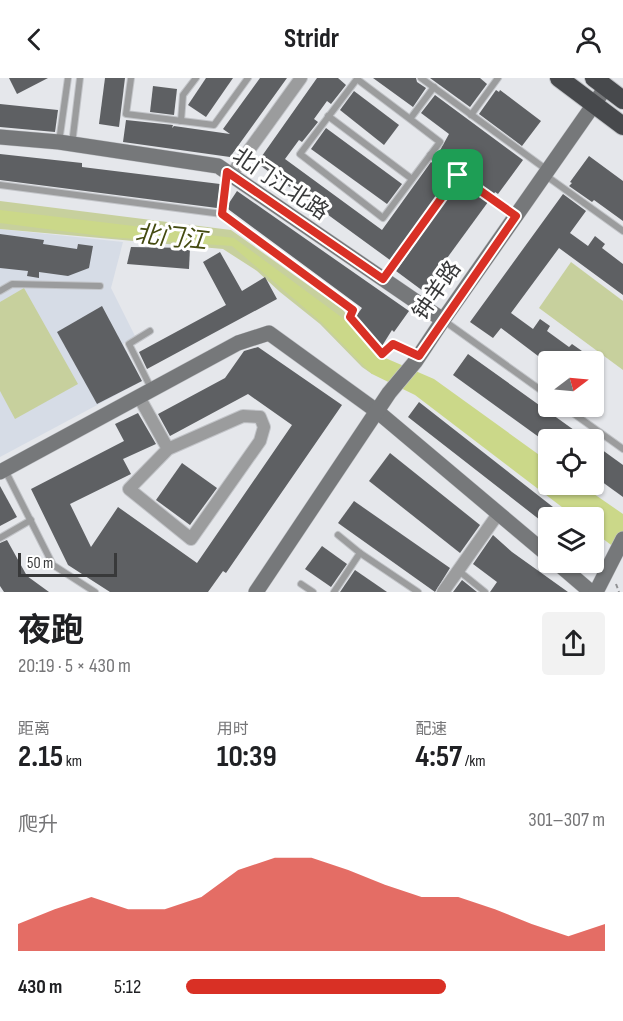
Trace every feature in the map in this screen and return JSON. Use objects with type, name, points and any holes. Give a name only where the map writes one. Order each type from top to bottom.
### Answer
[{"type":"highway","points":[[559,78],[623,126]]},
{"type":"highway","points":[[604,81],[623,100]]},
{"type":"street","points":[[229,173],[300,78]]},
{"type":"street","name":"钟羊路","points":[[256,592],[390,393],[417,359],[594,104],[604,81]]},
{"type":"street","name":"北门江北路","points":[[0,137],[65,143],[218,166],[442,320]]},
{"type":"street","points":[[2,471],[238,343],[269,333],[378,412],[538,547]]},
{"type":"street","points":[[146,394],[168,449]]},
{"type":"street","points":[[243,416],[260,417],[264,427],[260,441],[192,539],[129,489],[168,449],[243,416]]},
{"type":"street","points":[[443,592],[498,514]]},
{"type":"street","points":[[596,592],[623,539]]},
{"type":"street","points":[[569,573],[591,592]]},
{"type":"lane","points":[[65,143],[68,78]]},
{"type":"lane","points":[[65,143],[80,78]]},
{"type":"lane","points":[[131,78],[126,114],[214,125],[248,78]]},
{"type":"lane","points":[[189,78],[196,78]]},
{"type":"lane","points":[[180,121],[183,96],[196,78]]},
{"type":"lane","points":[[421,78],[623,231]]},
{"type":"lane","points":[[471,115],[498,78]]},
{"type":"lane","points":[[357,79],[440,142],[383,218],[300,154],[328,116],[357,79]]},
{"type":"lane","points":[[410,119],[434,87]]},
{"type":"lane","points":[[328,116],[412,179]]},
{"type":"lane","points":[[430,155],[516,216]]},
{"type":"lane","points":[[222,214],[229,173]]},
{"type":"lane","points":[[383,279],[458,175]]},
{"type":"lane","points":[[0,185],[222,214],[353,310],[350,317],[382,354],[393,344],[417,359]]},
{"type":"lane","points":[[0,291],[12,284],[100,286]]},
{"type":"lane","points":[[442,320],[538,388]]},
{"type":"lane","points":[[146,394],[129,344],[150,331]]},
{"type":"lane","points":[[578,417],[623,449]]},
{"type":"lane","points":[[2,471],[53,564],[95,592]]},
{"type":"lane","points":[[0,538],[30,520]]},
{"type":"lane","points":[[338,535],[417,592]]},
{"type":"lane","points":[[334,592],[360,553]]},
{"type":"lane","points":[[458,570],[485,592]]},
{"type":"lane","points":[[301,584],[313,592]]},
{"type":"shaded area","points":[[0,201],[231,230],[343,310],[368,345],[383,357],[372,374],[362,367],[320,324],[257,271],[223,249],[0,229]]},
{"type":"shaded area","points":[[0,229],[123,242],[111,288],[135,336],[123,344],[142,381],[0,457]]},
{"type":"shaded area","points":[[571,262],[623,301],[623,370],[604,356],[604,351],[597,351],[539,308]]},
{"type":"shaded area","points":[[24,288],[78,384],[15,419],[0,391],[0,302]]},
{"type":"water","name":"北门江","points":[[0,210],[234,238],[348,322],[368,345],[383,357],[434,379],[538,454],[538,489],[415,395],[372,374],[321,322],[232,246],[109,237],[0,223]]},
{"type":"water","points":[[546,495],[595,495],[623,514],[623,554],[604,540],[604,507],[562,507]]},
{"type":"building","points":[[9,78],[48,78],[17,94]]},
{"type":"building","points":[[105,78],[125,78],[119,127],[99,124]]},
{"type":"building","points":[[206,78],[233,78],[206,117],[188,105]]},
{"type":"building","points":[[260,78],[287,78],[230,157],[123,142],[126,120],[230,134],[223,129]]},
{"type":"building","points":[[317,78],[338,78],[346,85],[331,104],[327,101],[314,119],[318,122],[302,142],[299,140],[285,159],[382,230],[431,162],[451,176],[390,260],[257,163]]},
{"type":"building","points":[[373,78],[416,78],[417,82],[426,88],[413,107]]},
{"type":"building","points":[[430,78],[480,78],[487,84],[470,107]]},
{"type":"building","points":[[153,86],[177,89],[174,115],[150,112]]},
{"type":"building","points":[[496,90],[499,92],[500,90],[541,121],[522,146],[479,114]]},
{"type":"building","points":[[354,91],[399,125],[384,145],[340,110]]},
{"type":"building","points":[[435,95],[523,160],[498,194],[495,192],[494,194],[438,154],[449,134],[421,113]]},
{"type":"building","points":[[0,104],[58,110],[55,132],[0,127]]},
{"type":"building","points":[[326,128],[402,184],[387,204],[311,149]]},
{"type":"building","points":[[0,154],[82,163],[82,167],[220,184],[217,208],[0,180]]},
{"type":"building","points":[[589,156],[623,181],[623,221],[594,200],[592,202],[569,186]]},
{"type":"building","points":[[459,182],[488,202],[423,291],[396,271]]},
{"type":"building","points":[[237,191],[409,311],[394,332],[392,330],[382,346],[356,316],[362,308],[228,209]]},
{"type":"building","points":[[563,194],[586,211],[570,233],[588,246],[595,236],[605,244],[602,248],[623,264],[623,295],[559,248],[511,313],[533,329],[540,319],[550,326],[547,331],[569,347],[572,344],[582,351],[538,351],[538,356],[501,328],[493,338],[470,322]]},
{"type":"building","points":[[0,234],[44,240],[43,244],[77,249],[78,244],[93,246],[89,268],[68,276],[39,272],[39,278],[27,276],[28,271],[0,268]]},
{"type":"building","points":[[131,247],[190,248],[189,269],[127,264]]},
{"type":"building","points":[[220,252],[242,291],[265,277],[277,299],[147,369],[139,352],[226,305],[203,262]]},
{"type":"building","points":[[102,306],[142,381],[97,404],[57,332]]},
{"type":"building","points":[[258,347],[342,405],[226,573],[223,571],[208,592],[110,592],[68,565],[31,489],[124,441],[115,424],[138,413],[156,444],[123,459],[131,474],[70,504],[91,547],[118,507],[197,563],[292,425],[248,394],[170,436],[158,414],[225,378],[244,351]]},
{"type":"building","points":[[468,354],[538,404],[538,417],[556,417],[573,429],[538,429],[538,436],[453,375]]},
{"type":"building","points":[[419,402],[553,507],[538,507],[538,518],[408,417]]},
{"type":"building","points":[[604,451],[623,465],[623,497],[604,483]]},
{"type":"building","points":[[390,453],[480,525],[460,553],[369,481]]},
{"type":"building","points":[[182,463],[217,488],[190,525],[156,500]]},
{"type":"building","points":[[0,486],[17,517],[0,526]]},
{"type":"building","points":[[354,501],[450,568],[435,592],[338,523]]},
{"type":"building","points":[[493,535],[538,571],[538,573],[541,573],[568,592],[490,592],[497,582],[473,564]]},
{"type":"building","points":[[7,540],[27,576],[49,592],[4,592],[0,586],[0,543]]},
{"type":"building","points":[[322,546],[347,564],[331,587],[305,569]]},
{"type":"building","points":[[355,570],[387,592],[340,592]]},
{"type":"building","points":[[462,580],[477,592],[453,592]]},
{"type":"route","points":[[227,172],[383,279],[458,175],[516,216],[419,356],[393,344],[382,354],[350,317],[353,310],[222,214],[227,172]]}]
